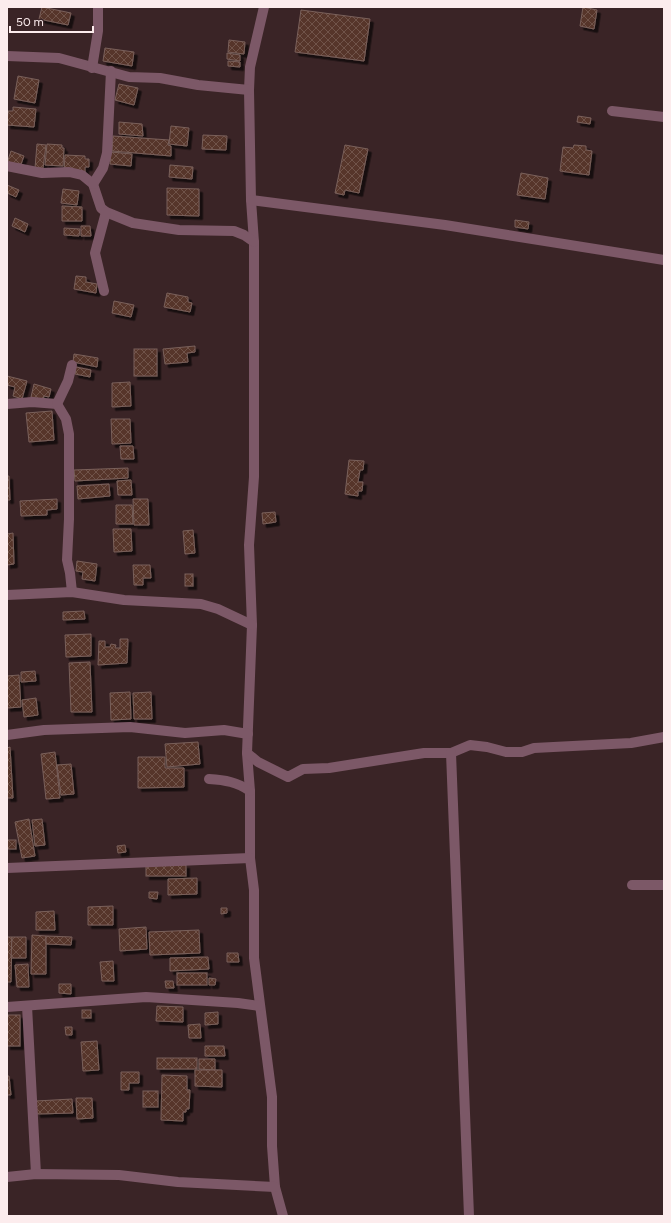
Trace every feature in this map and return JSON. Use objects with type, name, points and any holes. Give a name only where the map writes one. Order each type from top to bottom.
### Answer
[{"type":"street","points":[[92,68],[98,31],[98,7]]},
{"type":"street","points":[[264,7],[250,67],[249,90],[251,200],[254,242],[254,477],[249,545],[252,625],[246,753],[250,791],[250,858],[254,890],[254,958],[259,1006],[272,1097],[272,1146],[275,1187],[283,1216]]},
{"type":"street","points":[[7,56],[59,58],[129,77],[160,78],[198,85],[249,90]]},
{"type":"street","points":[[93,184],[103,168],[107,153],[111,71]]},
{"type":"street","points":[[612,111],[664,117]]},
{"type":"street","points":[[7,166],[42,173],[69,172],[82,175],[93,184],[101,208],[106,212],[148,227],[234,232],[244,235],[254,242]]},
{"type":"street","points":[[251,200],[445,225],[664,260]]},
{"type":"street","points":[[104,291],[95,253],[106,212]]},
{"type":"street","points":[[57,404],[68,381],[72,365]]},
{"type":"street","points":[[7,404],[32,402],[57,404]]},
{"type":"street","points":[[57,404],[66,420],[69,434],[69,519],[67,560],[72,592]]},
{"type":"street","points":[[7,596],[72,592],[124,600],[201,604],[218,609],[252,625]]},
{"type":"street","points":[[7,735],[44,730],[58,731],[130,727],[185,733],[224,730],[248,734]]},
{"type":"street","points":[[246,753],[262,765],[288,777],[303,769],[329,768],[424,753],[451,753],[470,745],[480,745],[506,752],[522,752],[534,748],[631,743],[664,737]]},
{"type":"street","points":[[451,753],[469,1216]]},
{"type":"street","points":[[209,779],[229,780],[240,784],[250,791]]},
{"type":"street","points":[[7,868],[250,858]]},
{"type":"street","points":[[632,884],[664,885]]},
{"type":"street","points":[[7,1007],[146,997],[238,1002],[259,1006]]},
{"type":"street","points":[[27,1006],[36,1174]]},
{"type":"street","points":[[7,1177],[36,1174],[119,1175],[178,1182],[275,1187]]},
{"type":"building","points":[[42,7],[71,13],[68,25],[39,19]]},
{"type":"building","points":[[583,7],[597,10],[594,29],[580,26]]},
{"type":"building","points":[[301,10],[370,19],[364,61],[295,52]]},
{"type":"building","points":[[229,40],[245,42],[244,54],[228,52]]},
{"type":"building","points":[[105,48],[134,52],[132,66],[103,61]]},
{"type":"building","points":[[227,53],[240,55],[240,61],[227,59]]},
{"type":"building","points":[[228,61],[240,62],[240,67],[228,66]]},
{"type":"building","points":[[18,76],[39,80],[35,103],[14,99]]},
{"type":"building","points":[[119,84],[138,88],[134,105],[115,100]]},
{"type":"building","points":[[13,107],[36,109],[34,127],[7,125],[8,111],[13,111]]},
{"type":"building","points":[[578,116],[591,118],[590,124],[577,122]]},
{"type":"building","points":[[119,122],[142,124],[143,136],[119,134]]},
{"type":"building","points":[[171,126],[189,128],[187,146],[169,144]]},
{"type":"building","points":[[203,135],[227,136],[226,150],[202,149]]},
{"type":"building","points":[[113,136],[169,140],[168,145],[171,146],[171,156],[112,151]]},
{"type":"building","points":[[37,144],[46,145],[43,168],[35,168]]},
{"type":"building","points":[[47,144],[62,145],[62,148],[64,148],[63,166],[45,165]]},
{"type":"building","points":[[345,145],[368,149],[359,193],[345,190],[344,195],[335,193]]},
{"type":"building","points":[[574,145],[586,146],[586,150],[592,151],[589,175],[560,171],[563,147],[573,148]]},
{"type":"building","points":[[11,151],[24,156],[20,167],[7,163]]},
{"type":"building","points":[[111,152],[132,154],[131,166],[110,164]]},
{"type":"building","points":[[65,155],[85,156],[85,159],[89,159],[89,167],[85,167],[85,173],[64,172]]},
{"type":"building","points":[[170,165],[193,167],[192,179],[169,177]]},
{"type":"building","points":[[521,173],[548,178],[545,199],[517,195]]},
{"type":"building","points":[[7,185],[19,190],[16,197],[7,193]]},
{"type":"building","points":[[167,188],[199,189],[199,216],[167,215]]},
{"type":"building","points":[[63,189],[79,191],[77,205],[61,203]]},
{"type":"building","points":[[62,206],[82,207],[82,221],[62,221]]},
{"type":"building","points":[[15,218],[28,224],[25,232],[12,226]]},
{"type":"building","points":[[515,220],[529,222],[528,229],[515,227]]},
{"type":"building","points":[[81,226],[90,226],[91,236],[81,236]]},
{"type":"building","points":[[64,228],[80,229],[79,236],[64,235]]},
{"type":"building","points":[[76,276],[86,277],[86,282],[97,284],[96,293],[74,289]]},
{"type":"building","points":[[167,293],[188,297],[188,302],[192,303],[190,312],[164,307]]},
{"type":"building","points":[[114,301],[134,305],[131,317],[112,313]]},
{"type":"building","points":[[195,346],[195,352],[187,353],[188,362],[165,364],[163,349]]},
{"type":"building","points":[[134,349],[157,349],[157,376],[134,376]]},
{"type":"building","points":[[74,354],[98,358],[97,367],[73,362]]},
{"type":"building","points":[[76,367],[91,370],[90,377],[75,374]]},
{"type":"building","points":[[7,376],[27,381],[22,399],[13,396],[15,387],[7,385]]},
{"type":"building","points":[[130,382],[131,406],[112,407],[112,383]]},
{"type":"building","points":[[34,384],[51,389],[49,397],[44,396],[43,400],[31,397]]},
{"type":"building","points":[[52,411],[54,440],[29,442],[26,413]]},
{"type":"building","points":[[111,419],[130,419],[131,443],[112,444]]},
{"type":"building","points":[[120,446],[133,446],[134,459],[121,459]]},
{"type":"building","points":[[349,460],[364,461],[363,470],[360,470],[358,482],[363,482],[362,491],[358,491],[358,496],[345,494]]},
{"type":"building","points":[[128,468],[128,478],[75,481],[74,470]]},
{"type":"building","points":[[7,476],[9,476],[10,500],[7,500]]},
{"type":"building","points":[[131,480],[132,495],[118,495],[117,481]]},
{"type":"building","points":[[109,484],[110,496],[78,499],[77,486]]},
{"type":"building","points":[[57,499],[57,509],[47,510],[47,515],[21,516],[20,501]]},
{"type":"building","points":[[133,499],[148,499],[149,525],[134,525]]},
{"type":"building","points":[[116,505],[132,505],[133,524],[116,524]]},
{"type":"building","points":[[275,512],[276,522],[263,524],[262,513]]},
{"type":"building","points":[[113,529],[131,529],[132,551],[114,552]]},
{"type":"building","points":[[193,530],[195,553],[185,554],[183,531]]},
{"type":"building","points":[[13,533],[14,564],[7,565],[7,534]]},
{"type":"building","points":[[77,561],[97,564],[95,581],[82,579],[83,572],[76,571]]},
{"type":"building","points":[[133,565],[150,565],[151,578],[143,578],[143,585],[134,585]]},
{"type":"building","points":[[185,574],[193,574],[193,586],[185,586]]},
{"type":"building","points":[[84,611],[85,619],[63,620],[63,612]]},
{"type":"building","points":[[91,634],[91,656],[66,657],[65,635]]},
{"type":"building","points":[[120,639],[128,639],[127,663],[98,665],[99,641],[105,641],[105,647],[110,647],[111,644],[116,645],[115,648],[120,648]]},
{"type":"building","points":[[90,662],[92,712],[71,712],[69,663]]},
{"type":"building","points":[[35,671],[36,681],[21,682],[21,672]]},
{"type":"building","points":[[19,675],[21,707],[7,708],[7,676]]},
{"type":"building","points":[[130,692],[131,719],[111,720],[110,693]]},
{"type":"building","points":[[151,692],[152,719],[134,719],[133,693]]},
{"type":"building","points":[[36,698],[38,715],[24,717],[22,700]]},
{"type":"building","points":[[198,742],[200,764],[167,767],[165,744]]},
{"type":"building","points":[[10,747],[13,798],[7,798],[7,748]]},
{"type":"building","points":[[55,752],[60,798],[46,799],[41,754]]},
{"type":"building","points":[[138,757],[165,757],[165,768],[184,768],[184,787],[138,788]]},
{"type":"building","points":[[71,764],[74,794],[61,795],[57,765]]},
{"type":"building","points":[[29,819],[35,856],[22,858],[15,822]]},
{"type":"building","points":[[42,819],[45,845],[35,846],[32,820]]},
{"type":"building","points":[[7,840],[16,840],[16,849],[7,849]]},
{"type":"building","points":[[125,845],[126,852],[118,853],[117,846]]},
{"type":"building","points":[[146,865],[186,865],[186,876],[146,876]]},
{"type":"building","points":[[197,878],[197,894],[168,895],[168,879]]},
{"type":"building","points":[[149,892],[158,892],[157,899],[149,898]]},
{"type":"building","points":[[113,906],[113,925],[88,925],[88,907]]},
{"type":"building","points":[[221,908],[227,908],[227,913],[221,914]]},
{"type":"building","points":[[54,911],[55,930],[36,930],[36,912]]},
{"type":"building","points":[[146,927],[147,949],[120,951],[119,929]]},
{"type":"building","points":[[199,930],[200,953],[150,955],[149,932]]},
{"type":"building","points":[[32,935],[46,936],[46,974],[31,974]]},
{"type":"building","points":[[46,936],[72,937],[71,945],[46,944]]},
{"type":"building","points":[[7,937],[12,937],[11,982],[7,982]]},
{"type":"building","points":[[12,937],[26,937],[26,958],[11,958]]},
{"type":"building","points":[[227,953],[238,953],[239,962],[227,962]]},
{"type":"building","points":[[208,957],[209,969],[170,971],[170,958]]},
{"type":"building","points":[[113,961],[114,981],[102,981],[100,962]]},
{"type":"building","points":[[28,964],[29,987],[17,987],[15,965]]},
{"type":"building","points":[[177,973],[207,973],[207,985],[177,985]]},
{"type":"building","points":[[209,978],[216,979],[215,985],[209,985]]},
{"type":"building","points":[[165,981],[173,981],[174,988],[166,988]]},
{"type":"building","points":[[59,984],[71,984],[71,994],[59,993]]},
{"type":"building","points":[[157,1006],[183,1007],[183,1022],[156,1021]]},
{"type":"building","points":[[82,1010],[91,1010],[91,1018],[82,1018]]},
{"type":"building","points":[[218,1012],[218,1024],[205,1025],[205,1013]]},
{"type":"building","points":[[7,1015],[20,1015],[20,1046],[7,1046]]},
{"type":"building","points":[[200,1024],[201,1038],[189,1038],[188,1025]]},
{"type":"building","points":[[65,1027],[72,1027],[72,1035],[66,1035]]},
{"type":"building","points":[[97,1041],[99,1070],[83,1071],[81,1042]]},
{"type":"building","points":[[205,1046],[224,1046],[225,1056],[205,1056]]},
{"type":"building","points":[[157,1058],[197,1058],[197,1069],[157,1069]]},
{"type":"building","points":[[199,1059],[215,1059],[215,1070],[199,1069]]},
{"type":"building","points":[[195,1070],[222,1070],[222,1087],[195,1086]]},
{"type":"building","points":[[121,1072],[139,1072],[139,1083],[129,1083],[129,1090],[121,1090]]},
{"type":"building","points":[[162,1075],[187,1076],[187,1090],[190,1090],[189,1109],[186,1109],[186,1112],[183,1112],[183,1121],[161,1120]]},
{"type":"building","points":[[7,1076],[9,1076],[11,1095],[7,1095]]},
{"type":"building","points":[[143,1091],[158,1091],[158,1107],[143,1107]]},
{"type":"building","points":[[76,1098],[92,1098],[93,1118],[77,1119]]},
{"type":"building","points":[[72,1099],[73,1113],[37,1114],[36,1101]]}]
